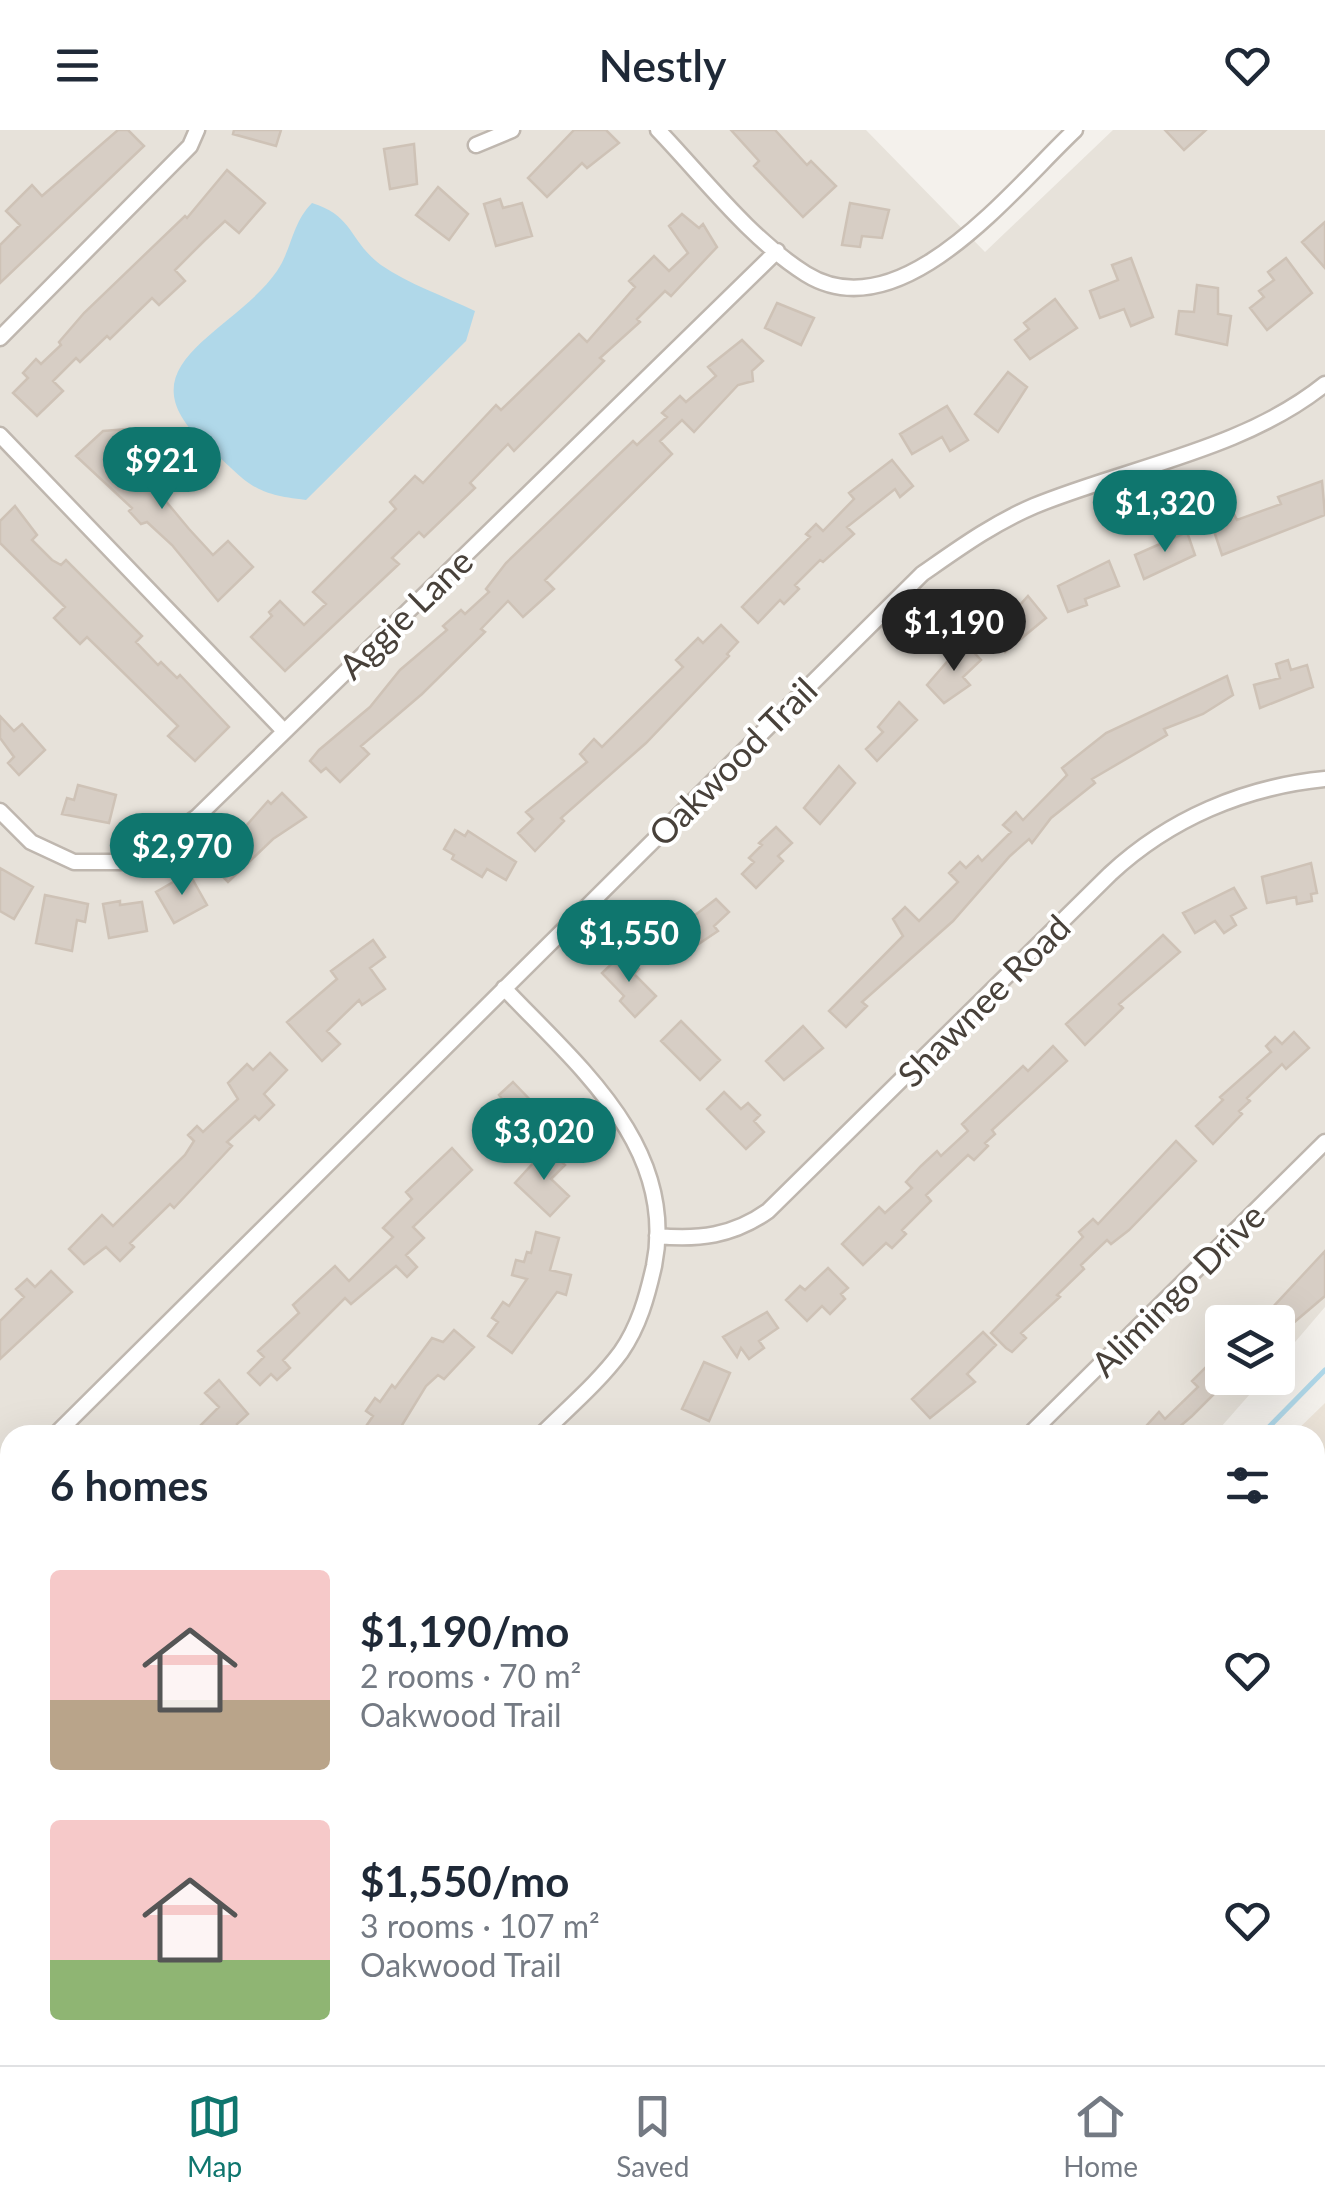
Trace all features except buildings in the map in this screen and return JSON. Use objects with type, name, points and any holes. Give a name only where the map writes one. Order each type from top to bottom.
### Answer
[{"type":"street","points":[[0,338],[190,146],[197,130]]},
{"type":"street","points":[[476,145],[512,130]]},
{"type":"street","points":[[658,130],[777,251],[808,276],[842,286],[878,288],[921,271],[949,249],[1075,130]]},
{"type":"street","name":"Aggie Lane","points":[[0,811],[31,842],[74,862],[125,862],[140,858],[197,817],[777,251]]},
{"type":"street","name":"Oakwood Trail","points":[[65,1425],[934,564],[990,527],[1034,506],[1244,431],[1325,384]]},
{"type":"street","points":[[0,434],[284,731]]},
{"type":"street","name":"Shawnee Road","points":[[657,1236],[705,1238],[742,1227],[768,1211],[1110,874],[1158,836],[1235,798],[1325,780]]},
{"type":"street","points":[[504,988],[625,1122],[648,1172],[657,1236],[651,1283],[623,1348],[550,1425]]},
{"type":"street","name":"Alimingo Drive","points":[[1040,1425],[1325,1142]]},
{"type":"shaded area","points":[[0,130],[866,130],[985,252],[1113,130],[1325,130],[1325,1307],[1295,1342],[1295,1305],[1205,1305],[1205,1395],[1249,1395],[1223,1425],[0,1425]]},
{"type":"shaded area","points":[[1325,1403],[1325,1425],[1302,1425]]},
{"type":"water","points":[[312,203],[344,222],[381,265],[475,311],[466,341],[306,500],[261,490],[242,478],[183,419],[174,394],[178,372],[192,352],[258,294],[277,271],[300,219]]},
{"type":"waterway","points":[[1271,1425],[1325,1370]]}]
